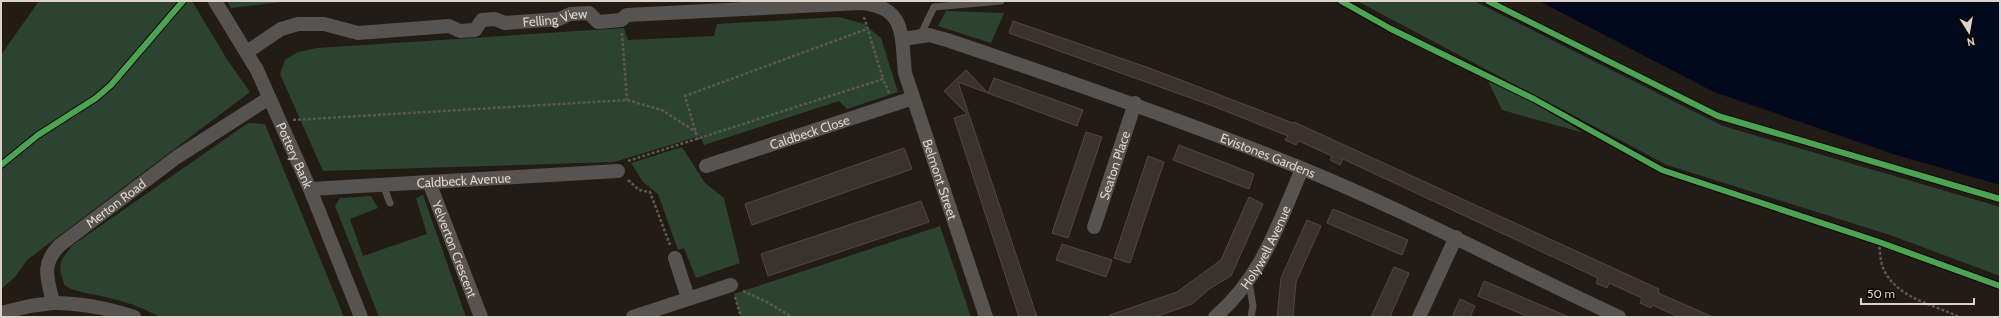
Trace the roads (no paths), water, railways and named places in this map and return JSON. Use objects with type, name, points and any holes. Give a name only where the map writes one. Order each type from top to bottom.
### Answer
[{"type":"street","name":"Pottery Bank","points":[[215,1],[247,52],[280,120],[361,317]]},
{"type":"street","name":"Felling View","points":[[247,52],[281,29],[307,24],[324,24],[358,33],[449,26],[460,31],[475,30],[482,20],[495,19],[505,23],[513,23],[559,19],[570,14],[589,13],[598,22],[621,20],[627,15],[860,3],[877,3],[891,15],[898,24],[904,39]]},
{"type":"street","name":"Evistones Gardens","points":[[904,39],[929,35],[1135,103],[1302,169],[1456,238],[1613,316]]},
{"type":"street","name":"Belmont Street","points":[[904,39],[906,73],[913,98],[986,317]]},
{"type":"street","name":"Merton Road","points":[[53,304],[47,265],[53,252],[60,245],[177,157],[269,98]]},
{"type":"street","name":"Caldbeck Close","points":[[706,166],[913,98]]},
{"type":"street","name":"Seaton Place","points":[[1094,227],[1135,103]]},
{"type":"street","name":"Holywell Avenue","points":[[1214,317],[1240,293],[1249,282],[1265,254],[1302,169]]},
{"type":"street","name":"Caldbeck Avenue","points":[[310,190],[618,171]]},
{"type":"street","name":"Yelverton Crescent","points":[[429,182],[481,317]]},
{"type":"street","points":[[1419,317],[1456,238]]},
{"type":"street","points":[[675,258],[688,298]]},
{"type":"street","points":[[633,317],[651,314],[688,298],[731,285]]},
{"type":"street","points":[[1,313],[30,306],[69,303],[102,307],[134,317]]},
{"type":"lane","points":[[920,36],[934,7],[1001,1]]},
{"type":"lane","points":[[383,185],[390,203]]},
{"type":"lane","points":[[1249,282],[1253,306],[1251,317]]},
{"type":"water","points":[[1539,1],[2000,1],[2000,185],[1893,154],[1714,92]]}]
